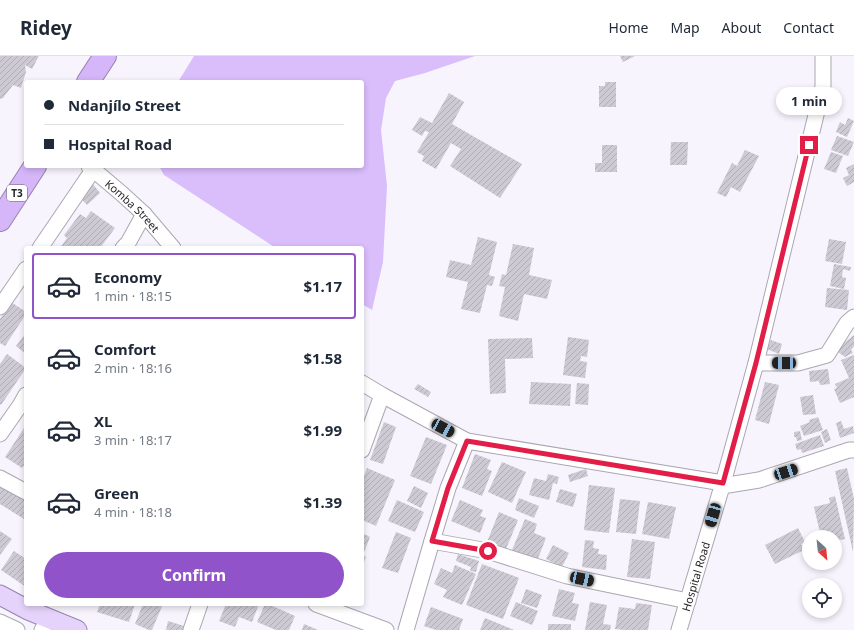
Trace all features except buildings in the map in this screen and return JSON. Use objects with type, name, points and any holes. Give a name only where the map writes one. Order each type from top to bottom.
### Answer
[{"type":"highway","points":[[89,80],[105,56]]},
{"type":"highway","name":"T3","points":[[0,220],[34,168]]},
{"type":"main road","points":[[0,595],[28,610],[46,624],[77,630]]},
{"type":"street","name":"Hospital Road","points":[[679,630],[756,363],[823,86],[823,56]]},
{"type":"street","points":[[41,246],[91,168]]},
{"type":"street","name":"Komba Street","points":[[91,168],[144,214],[171,246]]},
{"type":"street","points":[[125,246],[144,214]]},
{"type":"street","points":[[0,307],[24,272]]},
{"type":"street","points":[[756,363],[798,363],[827,355],[847,324],[854,317]]},
{"type":"street","points":[[364,384],[467,441],[722,485],[759,480],[850,450],[854,450]]},
{"type":"street","points":[[364,444],[382,395]]},
{"type":"street","points":[[0,434],[24,400]]},
{"type":"street","points":[[406,630],[448,488],[467,441]]},
{"type":"street","points":[[0,478],[24,491]]},
{"type":"street","points":[[432,541],[488,551],[567,576],[688,601]]},
{"type":"street","points":[[191,630],[199,606]]},
{"type":"street","points":[[321,606],[386,630]]},
{"type":"street","points":[[0,622],[17,630]]},
{"type":"shaded area","points":[[194,56],[475,56],[425,73],[395,81],[386,98],[381,130],[387,186],[383,262],[372,310],[364,305],[364,246],[273,246],[164,175],[160,168],[364,168],[364,80],[179,80]]},
{"type":"route","points":[[488,551],[432,541],[448,488],[467,441],[723,483],[756,363],[809,145]]}]
